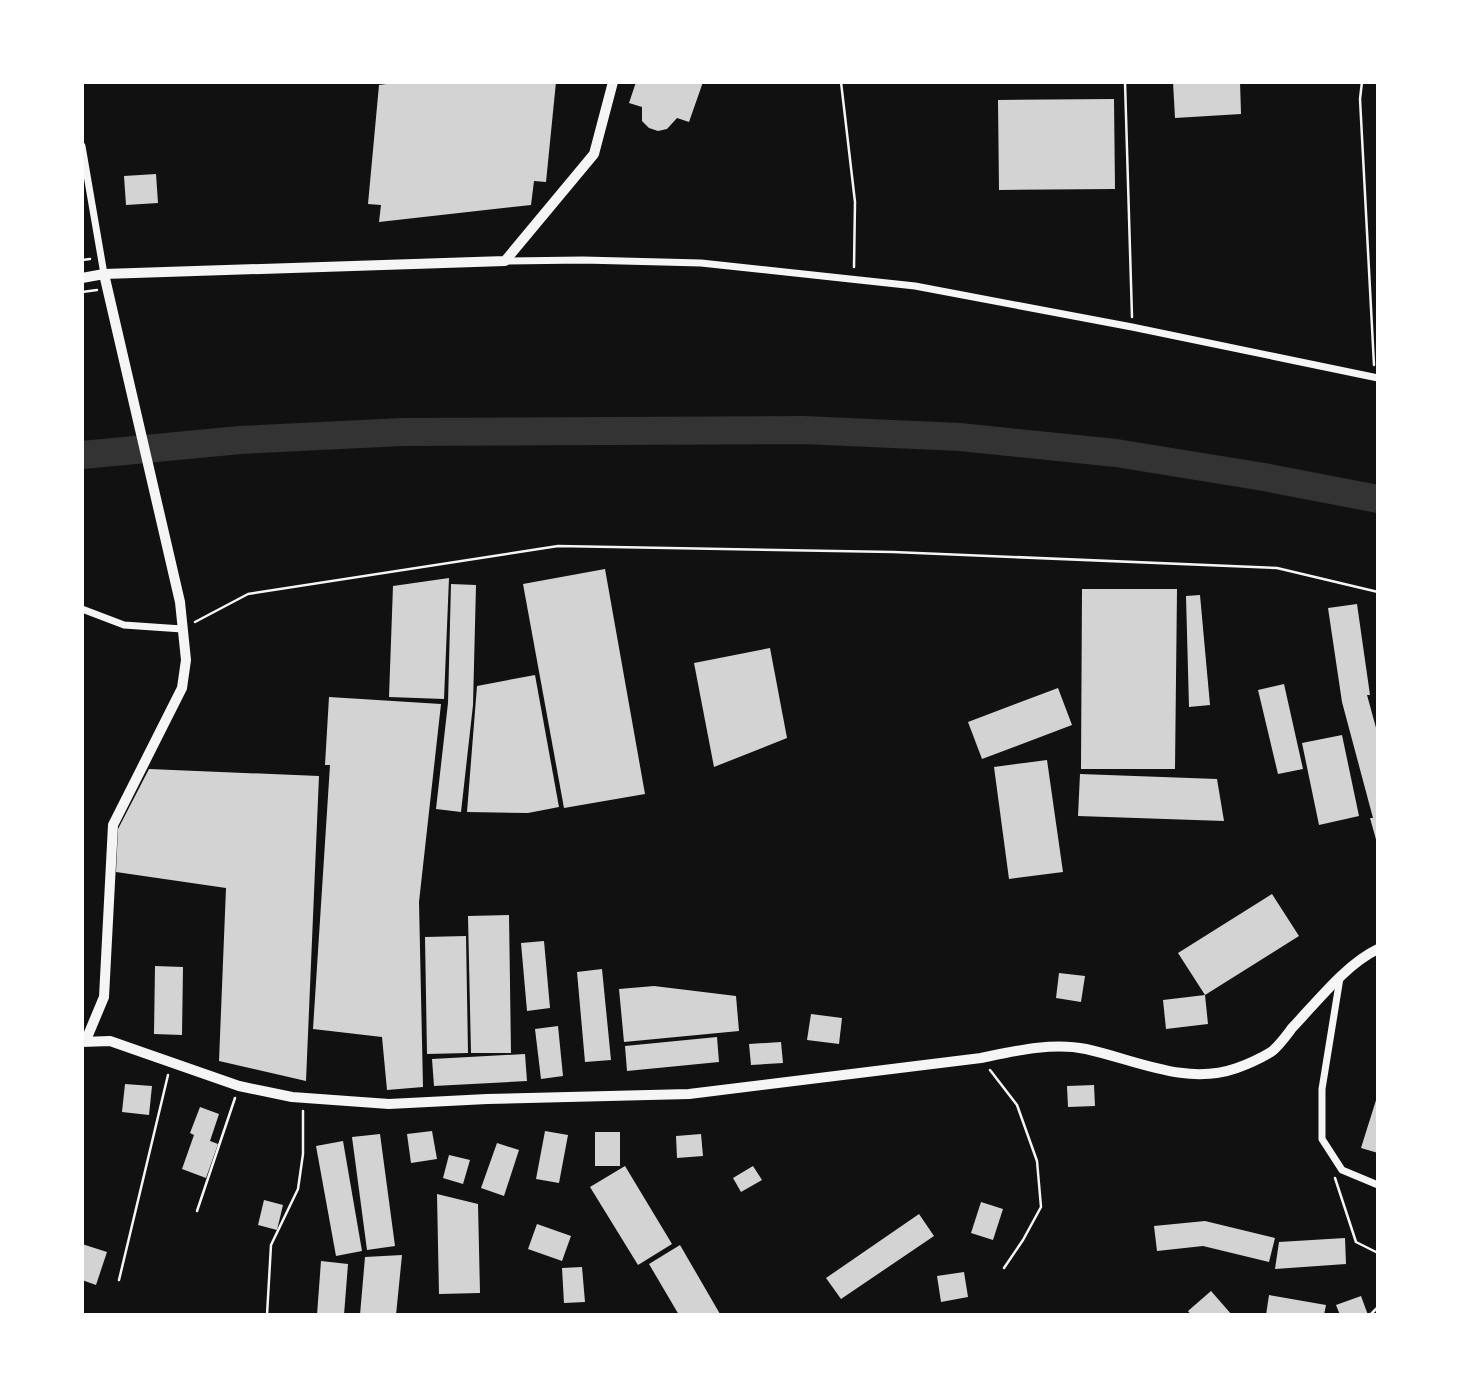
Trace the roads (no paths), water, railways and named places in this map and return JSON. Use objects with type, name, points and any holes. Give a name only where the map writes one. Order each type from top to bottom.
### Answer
[{"type":"street","points":[[505,261],[594,153],[613,82]]},
{"type":"street","points":[[82,146],[104,274],[180,602],[186,660],[182,688],[113,825],[104,997],[84,1041],[110,1041],[239,1086],[303,1097],[389,1104],[689,1094],[981,1058],[1028,1049],[1062,1047],[1085,1049],[1146,1068],[1198,1075],[1236,1069],[1272,1051],[1340,978],[1365,955],[1378,949]]},
{"type":"street","points":[[82,278],[104,274],[505,261],[645,260],[701,263],[915,286],[1132,327],[1376,378]]},
{"type":"street","points":[[82,609],[124,625],[182,629]]},
{"type":"street","points":[[1340,978],[1322,1088],[1322,1139],[1342,1170],[1378,1185]]},
{"type":"waterway","points":[[82,455],[240,440],[402,432],[803,430],[960,437],[1116,453],[1378,499]]}]
